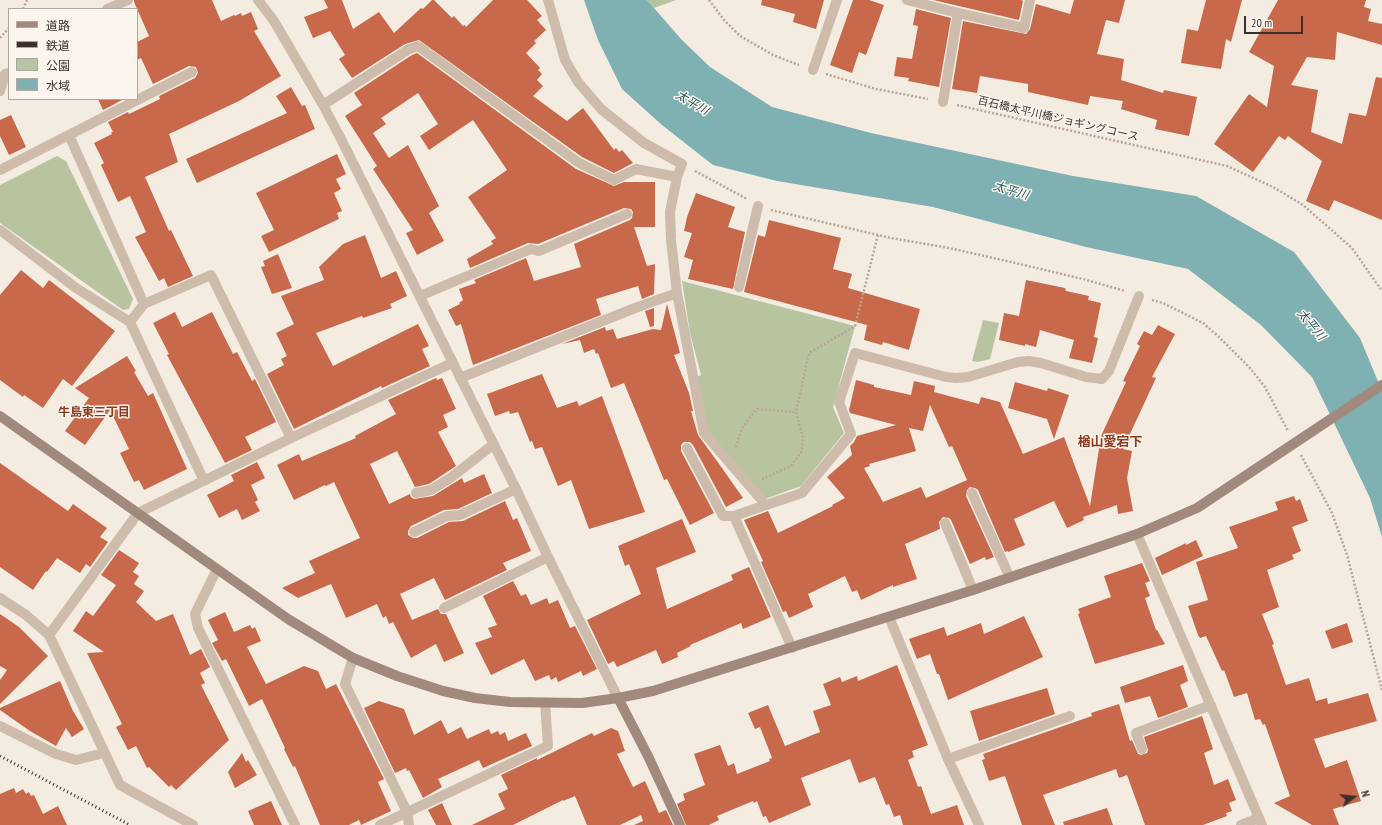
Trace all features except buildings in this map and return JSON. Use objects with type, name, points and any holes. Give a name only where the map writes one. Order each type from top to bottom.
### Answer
[{"type":"street","points":[[109,8],[128,0]]},
{"type":"street","points":[[258,0],[274,21],[323,105],[494,444],[548,557],[648,756],[680,825]]},
{"type":"street","points":[[548,0],[565,60],[578,82],[600,109],[644,143],[682,164],[677,176],[670,212],[670,233],[678,293],[704,433],[766,505]]},
{"type":"street","points":[[813,70],[837,0]]},
{"type":"street","points":[[907,0],[1024,28],[1030,0]]},
{"type":"street","points":[[943,102],[958,13]]},
{"type":"street","points":[[323,105],[409,48],[418,46],[580,162],[614,180],[636,169],[677,176]]},
{"type":"street","points":[[138,100],[192,72]]},
{"type":"street","points":[[0,91],[5,74],[8,73]]},
{"type":"street","points":[[0,170],[137,100]]},
{"type":"street","points":[[69,135],[144,304]]},
{"type":"street","points":[[739,287],[758,206]]},
{"type":"street","points":[[420,296],[531,248],[539,251],[627,214]]},
{"type":"street","points":[[0,230],[76,288],[130,322],[204,481]]},
{"type":"street","points":[[130,322],[144,304],[211,275],[291,438]]},
{"type":"street","points":[[460,378],[635,308],[678,293]]},
{"type":"street","points":[[687,448],[723,516],[734,516],[802,493],[851,434],[839,402],[855,353],[946,377],[968,377],[1029,360],[1086,378],[1102,379],[1109,371],[1140,296]]},
{"type":"street","points":[[49,635],[138,513],[291,438],[452,363]]},
{"type":"street","points":[[0,416],[288,620],[353,658],[397,676],[443,691],[475,698],[545,704],[582,703],[653,691],[1010,578],[1137,534],[1197,508],[1382,385]]},
{"type":"street","points":[[416,493],[431,490],[494,444]]},
{"type":"street","points":[[414,532],[447,516],[460,515],[516,489]]},
{"type":"street","points":[[972,493],[1010,578]]},
{"type":"street","points":[[734,516],[792,648]]},
{"type":"street","points":[[945,523],[973,590]]},
{"type":"street","points":[[1137,534],[1261,822],[1241,825]]},
{"type":"street","points":[[444,608],[548,557]]},
{"type":"street","points":[[217,569],[196,614],[198,628],[295,825]]},
{"type":"street","points":[[0,598],[26,615],[49,635],[120,785],[192,825]]},
{"type":"street","points":[[889,617],[948,759],[979,825]]},
{"type":"street","points":[[353,658],[346,684],[407,812],[409,825]]},
{"type":"street","points":[[380,825],[548,746],[545,704]]},
{"type":"street","points":[[1142,749],[1136,733],[1211,705]]},
{"type":"street","points":[[948,759],[1070,716]]},
{"type":"street","points":[[0,726],[56,754],[76,760],[104,753]]},
{"type":"path","name":"百石橋太平川橋ジョギングコース","points":[[709,0],[724,20],[740,36],[772,56],[813,70],[876,89],[943,102],[1227,166],[1273,187],[1303,205],[1352,248],[1382,291]]},
{"type":"path","points":[[0,38],[8,29]]},
{"type":"path","points":[[682,164],[758,206],[878,235],[949,248],[1083,279],[1163,304],[1203,323],[1249,367],[1265,387],[1299,441],[1312,473],[1335,520],[1347,555],[1382,690]]},
{"type":"path","points":[[760,480],[791,466],[802,451],[803,438],[796,412],[809,354],[855,326],[878,235]]},
{"type":"path","points":[[736,450],[742,428],[757,409],[796,412]]},
{"type":"green space","points":[[647,0],[676,0],[654,8]]},
{"type":"green space","points":[[57,156],[66,161],[133,299],[129,309],[123,310],[0,223],[0,185]]},
{"type":"green space","points":[[682,281],[855,326],[833,407],[844,433],[801,486],[765,499],[708,431],[697,377],[701,375],[690,333]]},
{"type":"green space","points":[[983,320],[999,323],[990,359],[978,362],[972,361]]},
{"type":"water","name":"太平川","points":[[584,0],[647,0],[681,39],[710,67],[772,107],[871,133],[1073,176],[1196,196],[1294,252],[1360,338],[1382,391],[1382,537],[1370,498],[1312,377],[1261,325],[1188,269],[1086,247],[933,207],[777,181],[713,165],[662,125],[622,89],[598,40]]},
{"type":"railway","points":[[0,756],[130,825]]},
{"type":"district","name":"牛島東三丁目","points":[[94,413]]},
{"type":"district","name":"楢山愛宕下","points":[[1110,442]]}]
